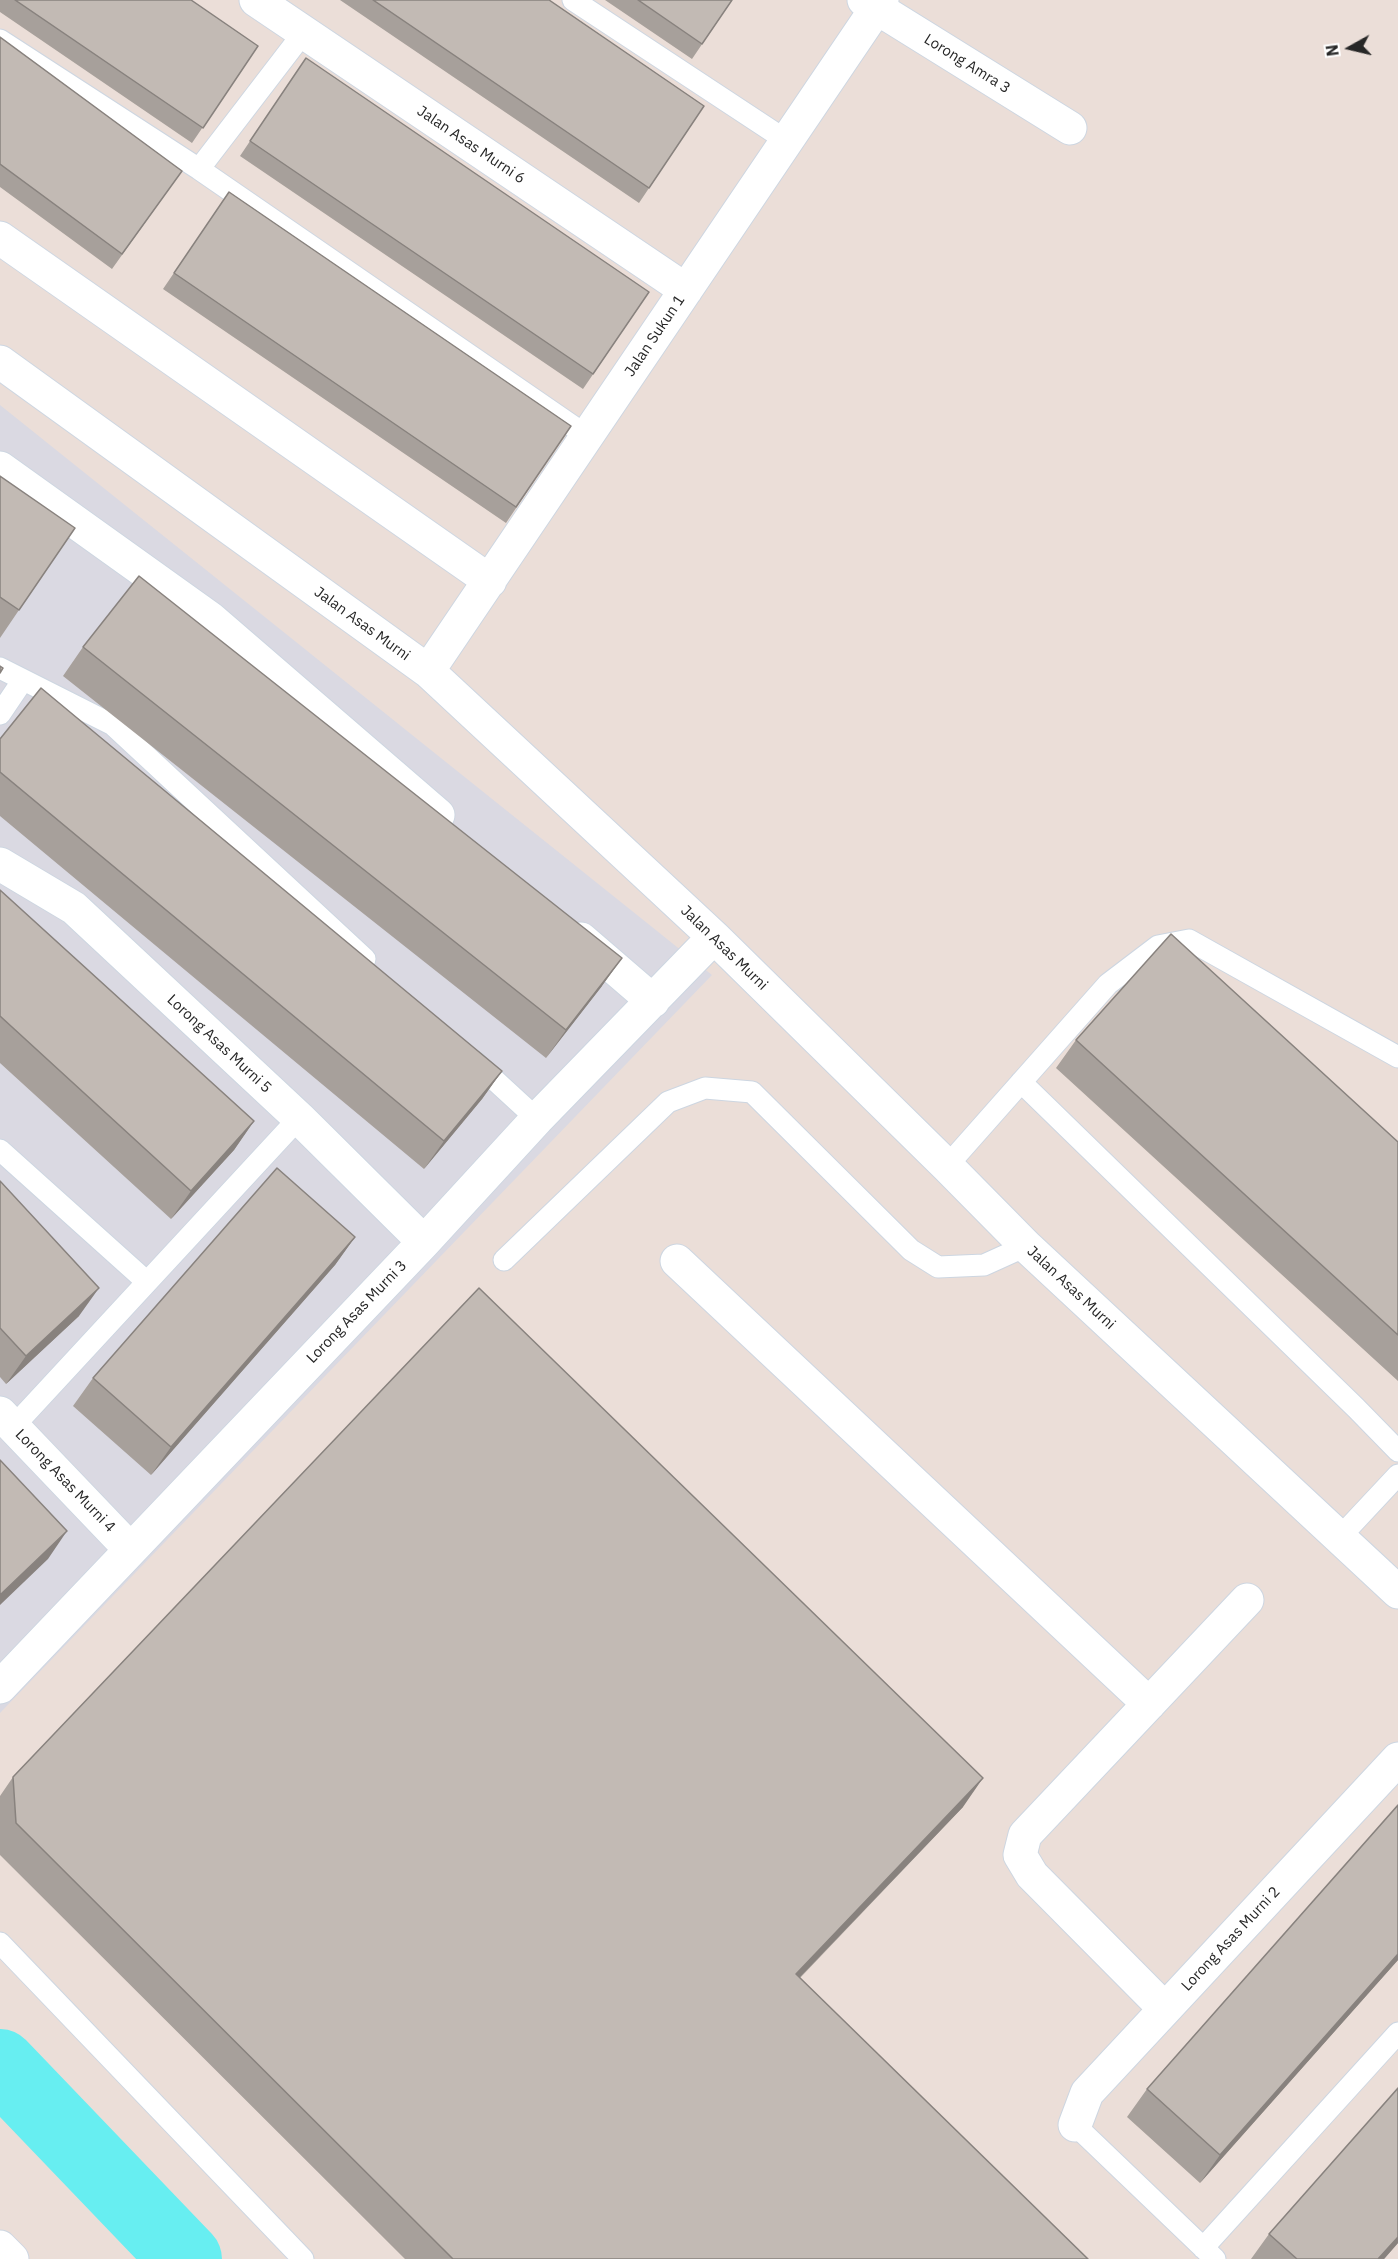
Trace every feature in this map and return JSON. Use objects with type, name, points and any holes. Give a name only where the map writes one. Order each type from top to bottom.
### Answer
[{"type":"street","name":"Jalan Asas Murni 6","points":[[256,0],[686,290]]},
{"type":"street","name":"Jalan Sukun 1","points":[[428,671],[787,141],[874,3]]},
{"type":"street","name":"Lorong Amra 3","points":[[874,3],[1070,128]]},
{"type":"street","points":[[0,238],[490,581]]},
{"type":"street","name":"Jalan Asas Murni","points":[[0,362],[428,671],[714,937],[1026,1246],[1398,1592]]},
{"type":"street","points":[[0,468],[211,619],[463,837]]},
{"type":"street","name":"Lorong Asas Murni 5","points":[[0,864],[74,908],[299,1118],[424,1242]]},
{"type":"street","points":[[562,923],[653,1000]]},
{"type":"street","name":"Lorong Asas Murni 3","points":[[1,1684],[424,1242],[537,1119],[714,937]]},
{"type":"street","points":[[677,1261],[1149,1704]]},
{"type":"street","name":"Lorong Asas Murni 4","points":[[7,1420],[130,1549]]},
{"type":"street","points":[[1165,2010],[1032,1875],[1020,1856],[1025,1835],[1246,1600]]},
{"type":"street","name":"Lorong Asas Murni 2","points":[[1075,2125],[1087,2093],[1398,1759]]},
{"type":"street","points":[[0,2247],[12,2259]]},
{"type":"lane","points":[[573,0],[787,141]]},
{"type":"lane","points":[[199,169],[304,32]]},
{"type":"lane","points":[[0,40],[199,169],[587,436]]},
{"type":"lane","points":[[0,668],[113,725],[381,974]]},
{"type":"lane","points":[[0,714],[23,680]]},
{"type":"lane","points":[[947,1166],[1108,984],[1158,946],[1189,940],[1398,1057]]},
{"type":"lane","points":[[459,1046],[537,1119]]},
{"type":"lane","points":[[1021,1082],[1348,1399],[1398,1451]]},
{"type":"lane","points":[[504,1260],[668,1102],[705,1088],[752,1092],[911,1250],[938,1267],[984,1265],[1026,1246]]},
{"type":"lane","points":[[7,1420],[147,1281],[299,1118]]},
{"type":"lane","points":[[0,1150],[147,1281]]},
{"type":"lane","points":[[1340,1537],[1398,1475]]},
{"type":"lane","points":[[0,1943],[303,2259]]},
{"type":"lane","points":[[1075,2125],[1209,2253],[1398,2033]]},
{"type":"shaded area","points":[[0,405],[712,975],[0,1713]]},
{"type":"building","points":[[15,0],[191,0],[258,46],[203,128]]},
{"type":"building","points":[[373,0],[549,0],[704,106],[649,188]]},
{"type":"building","points":[[638,0],[732,0],[702,44]]},
{"type":"building","points":[[0,37],[182,171],[122,254],[0,164]]},
{"type":"building","points":[[306,58],[649,292],[593,374],[250,141]]},
{"type":"building","points":[[229,192],[571,426],[516,507],[174,273]]},
{"type":"building","points":[[0,476],[75,528],[19,610],[0,597]]},
{"type":"building","points":[[139,576],[622,958],[566,1030],[83,647]]},
{"type":"building","points":[[41,688],[502,1071],[444,1141],[0,772],[0,739]]},
{"type":"building","points":[[0,890],[254,1121],[191,1191],[0,1016]]},
{"type":"building","points":[[1171,934],[1398,1142],[1398,1335],[1076,1040]]},
{"type":"building","points":[[277,1168],[355,1237],[171,1447],[93,1378]]},
{"type":"building","points":[[0,1181],[99,1288],[26,1356],[0,1328]]},
{"type":"building","points":[[479,1288],[983,1778],[796,1974],[1088,2259],[453,2259],[16,1823],[13,1777]]},
{"type":"building","points":[[0,1460],[67,1531],[0,1595]]},
{"type":"building","points":[[1398,1805],[1398,1954],[1220,2155],[1147,2089]]},
{"type":"building","points":[[1398,2088],[1398,2237],[1378,2259],[1297,2259],[1269,2234]]},
{"type":"waterway","points":[[0,2065],[186,2259]]}]
